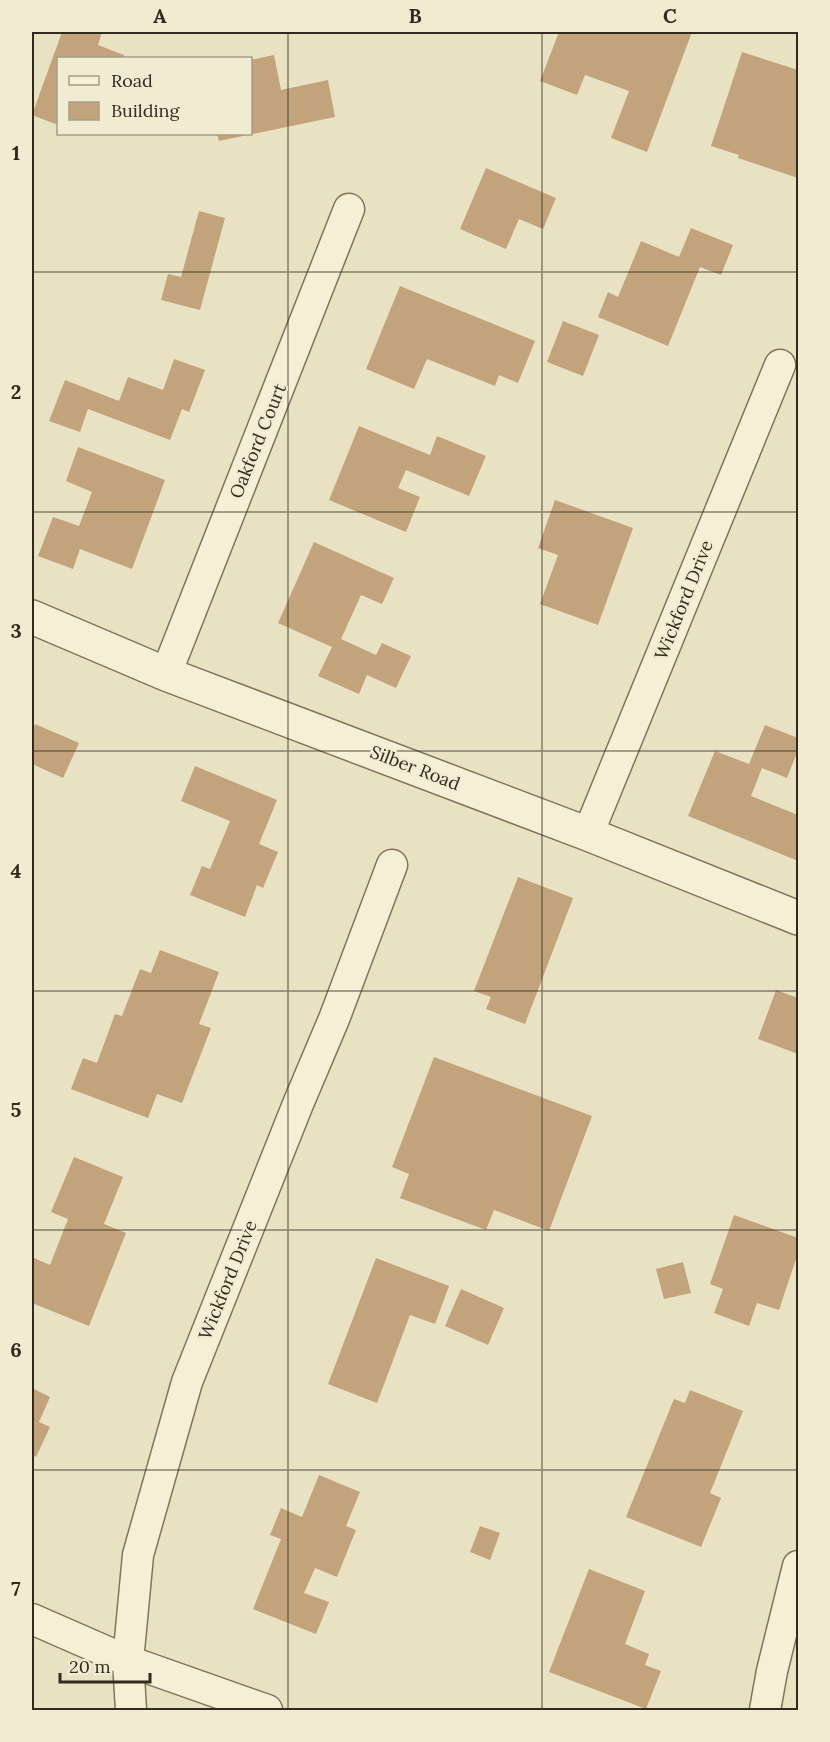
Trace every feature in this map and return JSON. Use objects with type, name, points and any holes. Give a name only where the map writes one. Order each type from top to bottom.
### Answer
[{"type":"street","name":"Oakford Court","points":[[166,674],[350,209]]},
{"type":"street","name":"Wickford Drive","points":[[588,834],[780,365]]},
{"type":"street","name":"Silber Road","points":[[32,617],[166,674],[588,834],[798,918]]},
{"type":"street","name":"Wickford Drive","points":[[131,1710],[128,1660],[138,1555],[187,1383],[293,1115],[334,1019],[392,865]]},
{"type":"street","points":[[765,1710],[772,1671],[798,1566]]},
{"type":"street","points":[[32,1619],[128,1660],[267,1710]]},
{"type":"building","points":[[62,32],[102,32],[98,45],[124,55],[123,57],[57,57],[57,125],[32,115]]},
{"type":"building","points":[[559,32],[692,32],[647,152],[611,138],[629,91],[585,75],[577,95],[540,81]]},
{"type":"building","points":[[742,52],[798,70],[798,178],[738,158],[739,155],[711,146]]},
{"type":"building","points":[[274,55],[281,90],[328,80],[335,117],[252,134],[252,60]]},
{"type":"building","points":[[217,135],[248,135],[219,141]]},
{"type":"building","points":[[486,168],[556,198],[543,229],[519,219],[506,249],[460,229]]},
{"type":"building","points":[[199,211],[225,218],[200,310],[161,300],[168,274],[181,277]]},
{"type":"building","points":[[691,228],[733,245],[721,275],[700,267],[668,346],[598,317],[608,292],[618,297],[641,241],[679,257]]},
{"type":"building","points":[[400,286],[535,341],[518,383],[499,375],[495,386],[427,359],[414,389],[366,369]]},
{"type":"building","points":[[563,321],[599,335],[583,376],[547,362]]},
{"type":"building","points":[[174,359],[205,370],[189,412],[182,409],[170,440],[88,409],[80,432],[49,421],[65,380],[119,401],[128,377],[163,390]]},
{"type":"building","points":[[359,426],[430,455],[437,436],[486,456],[469,496],[406,470],[398,488],[420,497],[406,532],[329,500]]},
{"type":"building","points":[[78,447],[165,480],[132,569],[80,549],[73,569],[38,556],[53,517],[79,526],[92,492],[66,481]]},
{"type":"building","points":[[555,500],[633,528],[598,625],[540,604],[558,555],[538,548]]},
{"type":"building","points":[[314,542],[394,578],[382,604],[361,595],[341,639],[376,655],[382,643],[411,656],[396,688],[367,675],[359,694],[318,676],[332,647],[278,623]]},
{"type":"building","points":[[35,724],[79,743],[63,778],[32,764],[32,732]]},
{"type":"building","points":[[765,725],[798,738],[798,750],[787,778],[762,768],[751,796],[798,815],[798,861],[688,816],[715,751],[749,764]]},
{"type":"building","points":[[195,766],[277,800],[259,844],[278,852],[263,888],[257,885],[245,917],[190,895],[202,866],[210,869],[230,821],[181,801]]},
{"type":"building","points":[[518,877],[573,898],[525,1024],[486,1009],[491,997],[474,991]]},
{"type":"building","points":[[160,950],[219,972],[199,1024],[211,1028],[182,1103],[157,1094],[148,1118],[71,1089],[83,1058],[97,1063],[115,1014],[122,1016],[140,969],[151,973]]},
{"type":"building","points":[[776,990],[798,998],[798,1054],[758,1039]]},
{"type":"building","points":[[434,1057],[592,1116],[549,1231],[494,1210],[486,1230],[400,1198],[409,1174],[392,1167]]},
{"type":"building","points":[[74,1157],[123,1177],[104,1224],[126,1233],[89,1326],[32,1303],[32,1257],[50,1265],[68,1219],[51,1212]]},
{"type":"building","points":[[734,1215],[798,1238],[798,1253],[779,1310],[757,1303],[749,1326],[714,1313],[723,1289],[710,1284]]},
{"type":"building","points":[[376,1258],[449,1286],[435,1324],[410,1315],[377,1403],[328,1384]]},
{"type":"building","points":[[683,1262],[691,1293],[664,1299],[656,1269]]},
{"type":"building","points":[[461,1289],[504,1308],[488,1345],[445,1326]]},
{"type":"building","points":[[32,1388],[50,1397],[39,1422],[50,1427],[36,1457],[32,1455]]},
{"type":"building","points":[[690,1390],[743,1411],[710,1493],[721,1498],[701,1547],[626,1517],[674,1399],[685,1403]]},
{"type":"building","points":[[319,1475],[360,1492],[346,1526],[356,1530],[337,1577],[315,1568],[304,1593],[329,1602],[316,1634],[253,1609],[281,1539],[270,1535],[281,1508],[302,1517]]},
{"type":"building","points":[[480,1526],[500,1533],[490,1560],[470,1552]]},
{"type":"building","points":[[589,1569],[645,1591],[625,1644],[649,1654],[645,1665],[661,1671],[646,1709],[549,1672]]}]
